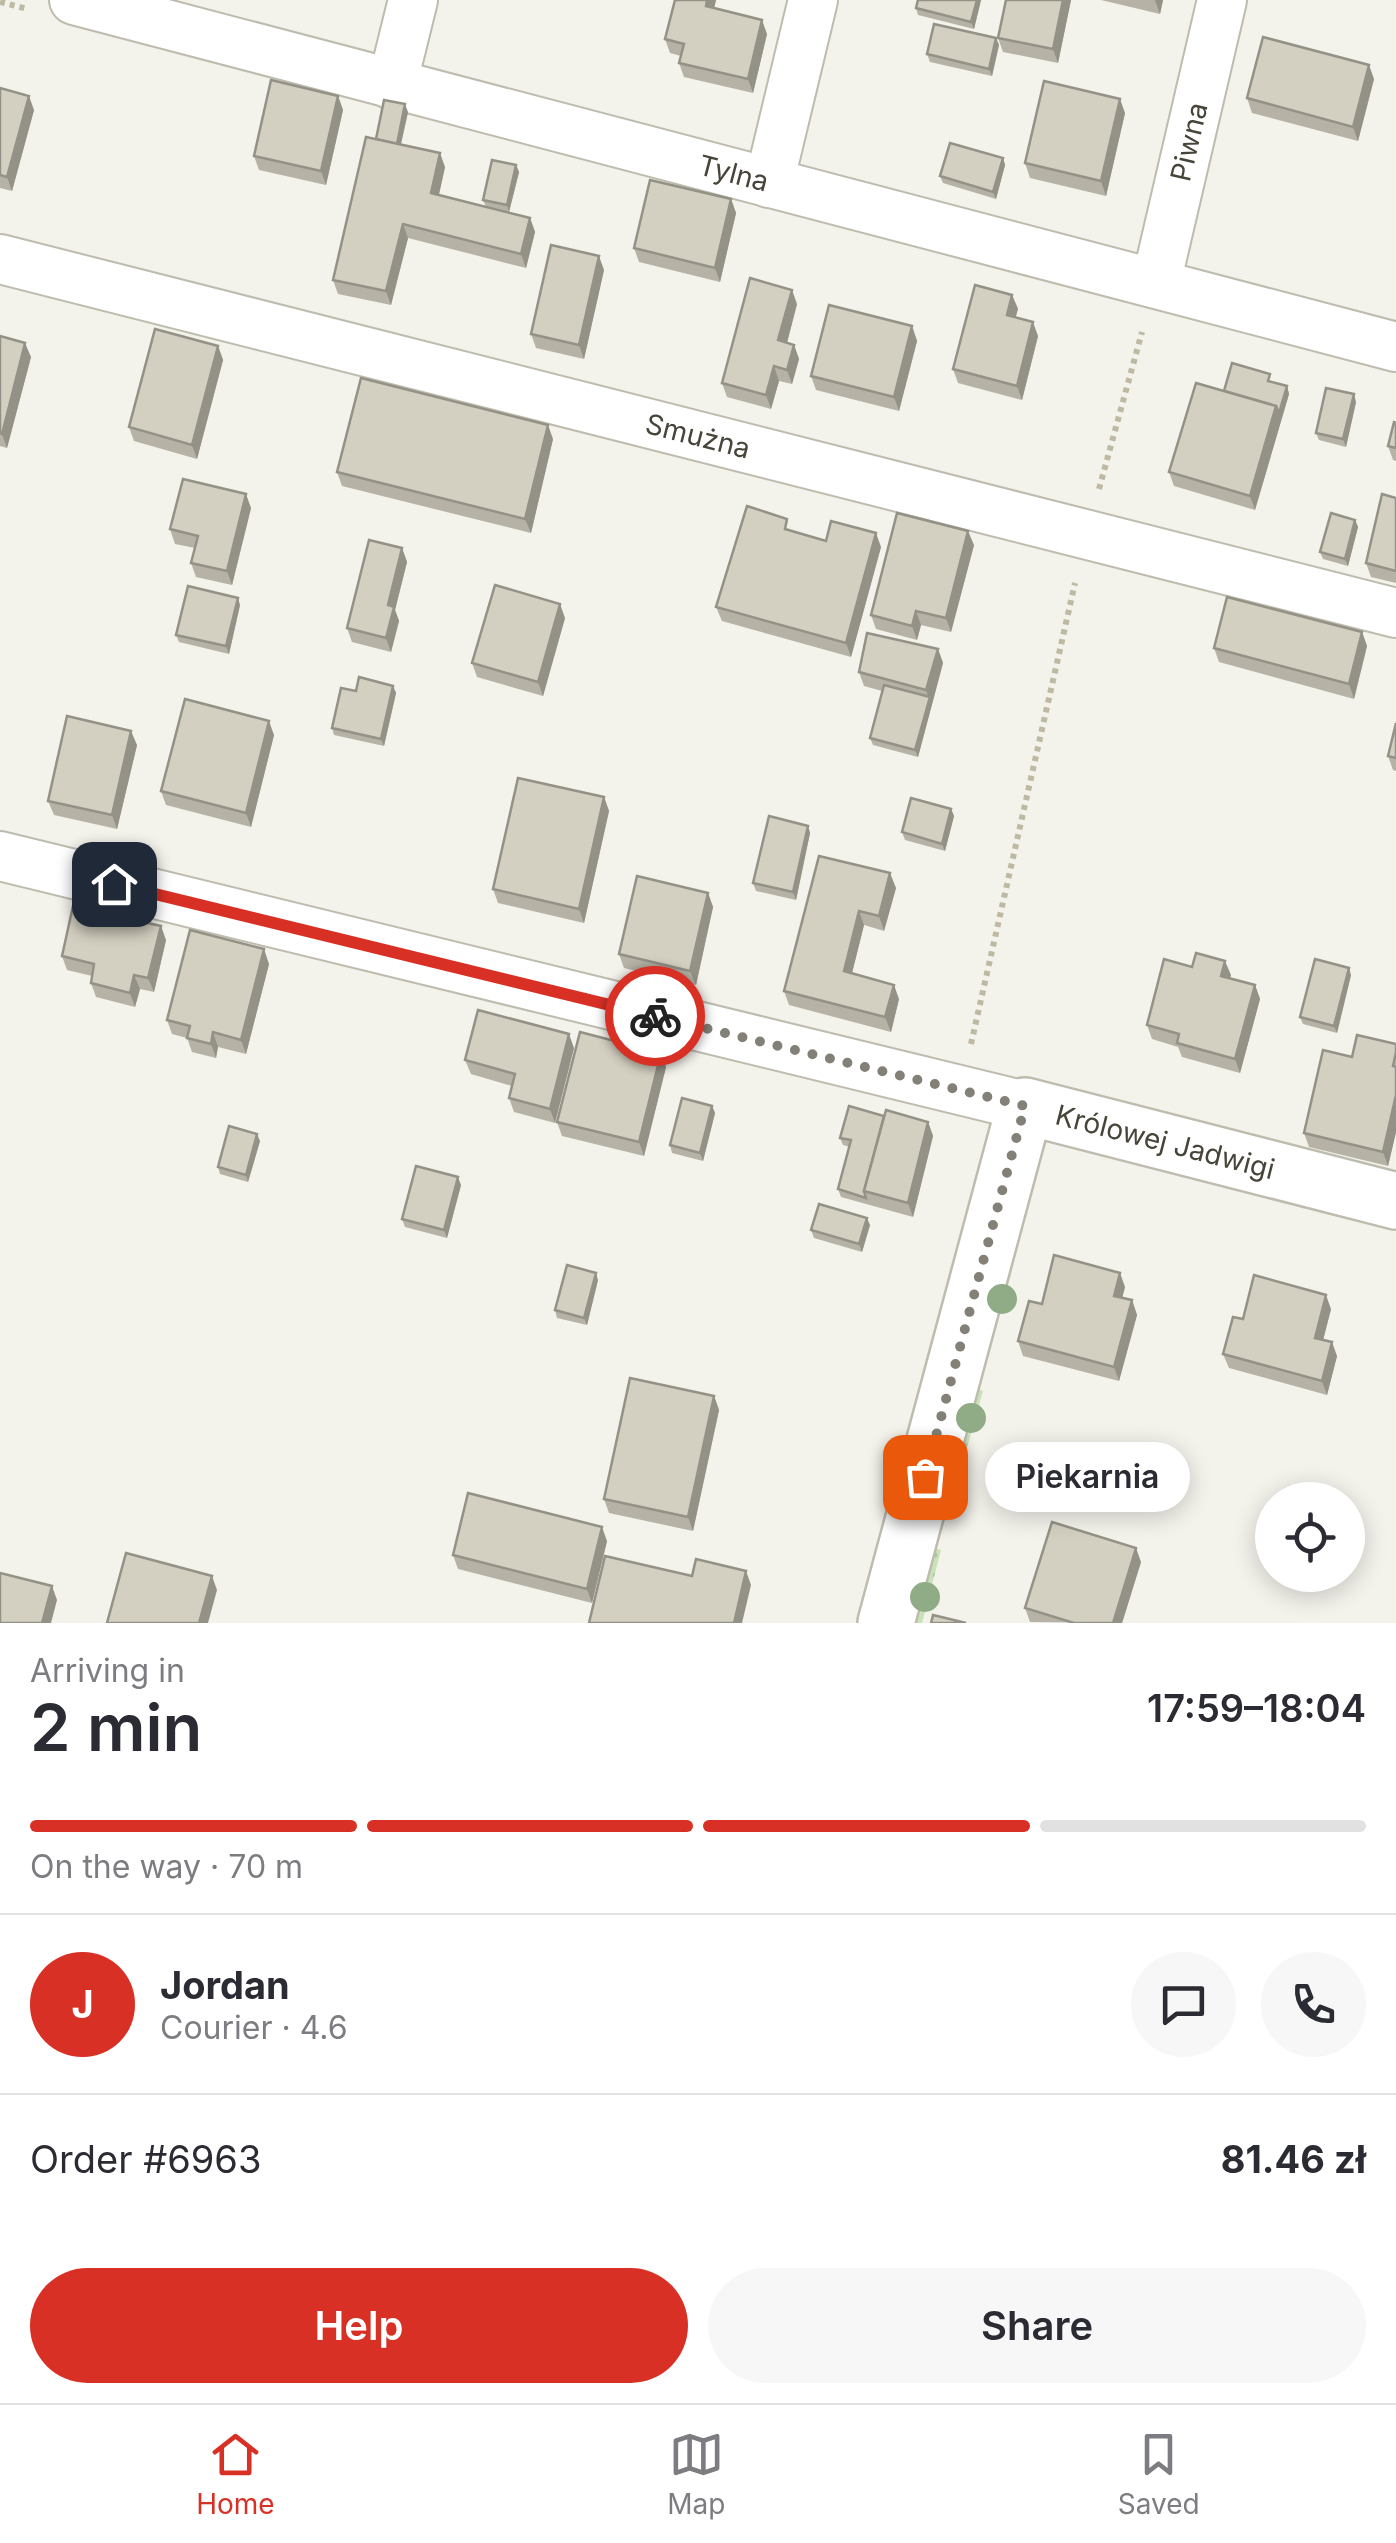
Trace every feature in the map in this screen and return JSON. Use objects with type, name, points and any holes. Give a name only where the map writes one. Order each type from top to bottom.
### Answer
[{"type":"street","name":"Tylna","points":[[74,0],[1396,347]]},
{"type":"street","points":[[392,85],[412,0]]},
{"type":"street","points":[[769,183],[813,0]]},
{"type":"street","name":"Piwna","points":[[1156,283],[1222,0]]},
{"type":"street","name":"Smużna","points":[[0,259],[1396,612]]},
{"type":"street","name":"Królowej Jadwigi","points":[[0,856],[1025,1106],[1396,1201]]},
{"type":"street","points":[[886,1623],[1025,1106]]},
{"type":"path","points":[[967,1063],[1086,532],[1156,283]]},
{"type":"green space","points":[[974,1388],[983,1391],[948,1515],[939,1512]]},
{"type":"green space","points":[[931,1547],[941,1550],[922,1623],[911,1623]]},
{"type":"building","points":[[675,0],[707,0],[706,6],[762,20],[748,79],[679,63],[684,44],[665,39]]},
{"type":"building","points":[[918,0],[977,0],[971,22],[916,8]]},
{"type":"building","points":[[1006,0],[1063,0],[1053,49],[998,38]]},
{"type":"building","points":[[934,24],[996,38],[989,69],[927,54]]},
{"type":"building","points":[[1263,37],[1369,65],[1353,127],[1247,98]]},
{"type":"building","points":[[271,80],[338,96],[321,171],[254,156]]},
{"type":"building","points":[[1044,81],[1120,99],[1101,181],[1025,163]]},
{"type":"building","points":[[0,88],[29,96],[7,177],[0,175]]},
{"type":"building","points":[[384,100],[405,104],[397,144],[376,139]]},
{"type":"building","points":[[366,137],[440,153],[431,193],[530,218],[521,254],[403,224],[386,291],[333,280]]},
{"type":"building","points":[[950,143],[1003,158],[993,192],[940,176]]},
{"type":"building","points":[[492,160],[516,165],[507,205],[483,200]]},
{"type":"building","points":[[650,180],[731,199],[715,268],[634,248]]},
{"type":"building","points":[[551,245],[599,256],[579,345],[531,334]]},
{"type":"building","points":[[750,278],[792,290],[778,340],[794,345],[787,370],[774,366],[766,395],[722,383]]},
{"type":"building","points":[[975,285],[1012,295],[1007,315],[1033,322],[1017,386],[953,369]]},
{"type":"building","points":[[829,305],[912,326],[894,397],[811,376]]},
{"type":"building","points":[[155,329],[218,346],[192,445],[129,427]]},
{"type":"building","points":[[0,336],[25,343],[2,434],[0,433]]},
{"type":"building","points":[[1232,363],[1270,374],[1268,381],[1287,386],[1279,413],[1276,406],[1224,391]]},
{"type":"building","points":[[361,378],[548,425],[525,519],[337,472]]},
{"type":"building","points":[[1196,383],[1276,406],[1250,496],[1169,472]]},
{"type":"building","points":[[1326,388],[1354,394],[1343,439],[1316,433]]},
{"type":"building","points":[[1396,423],[1396,448],[1388,446]]},
{"type":"building","points":[[183,479],[246,494],[227,571],[191,563],[198,536],[170,529]]},
{"type":"building","points":[[1382,494],[1396,498],[1396,571],[1366,563]]},
{"type":"building","points":[[747,506],[787,519],[785,529],[826,541],[831,521],[876,533],[846,643],[716,607]]},
{"type":"building","points":[[897,513],[968,531],[946,618],[916,611],[912,626],[871,615]]},
{"type":"building","points":[[1331,513],[1355,520],[1345,559],[1320,552]]},
{"type":"building","points":[[369,540],[402,548],[388,605],[394,607],[386,638],[347,628]]},
{"type":"building","points":[[495,585],[560,604],[538,682],[472,663]]},
{"type":"building","points":[[188,586],[238,598],[226,646],[176,635]]},
{"type":"building","points":[[1227,597],[1362,632],[1349,684],[1214,648]]},
{"type":"building","points":[[867,633],[938,649],[926,690],[859,672]]},
{"type":"building","points":[[359,677],[393,686],[381,739],[332,728],[341,688],[356,691]]},
{"type":"building","points":[[884,685],[930,697],[915,750],[870,738]]},
{"type":"building","points":[[185,699],[269,721],[246,813],[161,791]]},
{"type":"building","points":[[67,716],[131,731],[112,815],[48,801]]},
{"type":"building","points":[[1396,723],[1396,758],[1388,756]]},
{"type":"building","points":[[518,778],[604,797],[579,909],[493,889]]},
{"type":"building","points":[[911,798],[951,809],[942,844],[902,832]]},
{"type":"building","points":[[769,816],[808,826],[793,892],[753,883]]},
{"type":"building","points":[[819,856],[890,873],[879,916],[859,911],[844,971],[894,985],[885,1017],[784,991]]},
{"type":"building","points":[[637,876],[708,893],[690,971],[619,954]]},
{"type":"building","points":[[73,906],[161,926],[148,978],[134,975],[130,993],[91,983],[94,964],[62,956]]},
{"type":"building","points":[[190,930],[264,949],[241,1040],[213,1032],[211,1044],[187,1038],[190,1026],[167,1020]]},
{"type":"building","points":[[1196,953],[1225,961],[1221,976],[1255,985],[1235,1059],[1177,1043],[1179,1034],[1147,1025],[1164,959],[1192,967]]},
{"type":"building","points":[[1315,959],[1349,968],[1334,1026],[1300,1017]]},
{"type":"building","points":[[478,1010],[569,1034],[550,1109],[509,1098],[515,1074],[465,1060]]},
{"type":"building","points":[[580,1032],[661,1053],[639,1142],[557,1122]]},
{"type":"building","points":[[1357,1035],[1396,1044],[1396,1095],[1383,1152],[1304,1133],[1323,1050],[1352,1057]]},
{"type":"building","points":[[682,1098],[712,1106],[700,1153],[670,1145]]},
{"type":"building","points":[[849,1106],[884,1116],[864,1191],[866,1198],[838,1189],[851,1140],[840,1138]]},
{"type":"building","points":[[886,1110],[928,1122],[908,1203],[864,1191]]},
{"type":"building","points":[[229,1126],[257,1134],[246,1175],[218,1167]]},
{"type":"building","points":[[416,1166],[458,1177],[444,1230],[402,1219]]},
{"type":"building","points":[[819,1204],[867,1218],[859,1244],[811,1230]]},
{"type":"building","points":[[1054,1255],[1120,1273],[1114,1296],[1132,1300],[1114,1367],[1018,1341],[1029,1301],[1042,1304]]},
{"type":"building","points":[[567,1265],[596,1273],[584,1318],[555,1310]]},
{"type":"building","points":[[1254,1275],[1326,1295],[1315,1338],[1332,1342],[1322,1381],[1223,1354],[1233,1317],[1243,1319]]},
{"type":"building","points":[[630,1378],[714,1396],[688,1517],[604,1499]]},
{"type":"building","points":[[468,1493],[602,1527],[587,1589],[453,1555]]},
{"type":"building","points":[[1052,1522],[1136,1548],[1113,1623],[1074,1623],[1025,1608]]},
{"type":"building","points":[[126,1553],[212,1576],[199,1623],[107,1623]]},
{"type":"building","points":[[605,1556],[692,1576],[696,1559],[746,1571],[734,1623],[589,1623]]},
{"type":"building","points":[[0,1573],[52,1586],[42,1623],[0,1623]]},
{"type":"building","points":[[933,1615],[966,1623],[931,1623]]},
{"type":"way so far","points":[[655,1016],[1025,1106],[925,1477]]},
{"type":"place","name":"Piekarnia","points":[[925,1477]]},
{"type":"route","points":[[114,884],[655,1016]]}]
